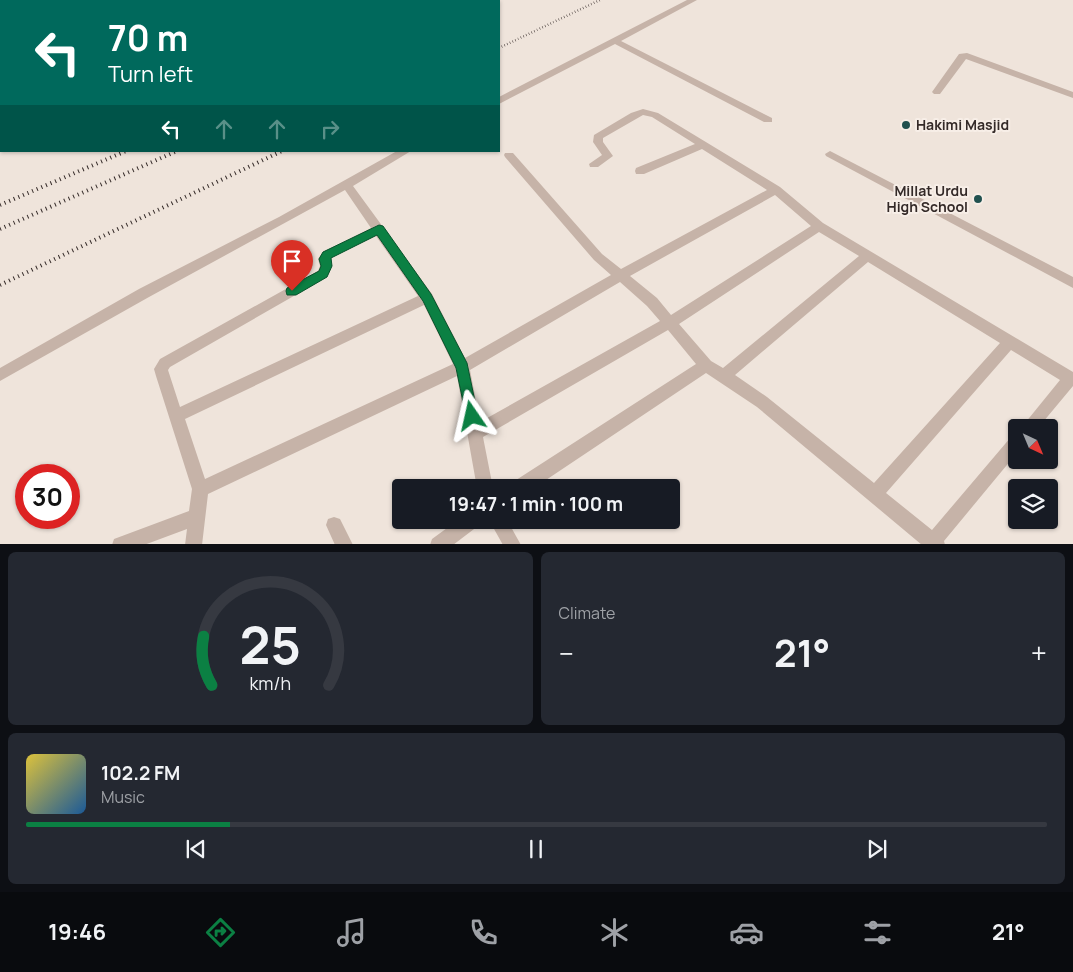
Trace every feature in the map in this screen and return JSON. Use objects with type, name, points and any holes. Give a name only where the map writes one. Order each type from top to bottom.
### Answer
[{"type":"street","points":[[500,100],[693,0]]},
{"type":"street","points":[[615,41],[768,120]]},
{"type":"street","points":[[937,92],[962,56],[967,56],[1071,92]]},
{"type":"street","points":[[594,164],[608,156],[598,142],[598,137],[634,115],[643,112],[655,115],[776,190],[819,226],[1071,379],[1036,419]]},
{"type":"street","points":[[640,171],[702,144]]},
{"type":"street","points":[[0,375],[144,293],[404,152]]},
{"type":"street","points":[[830,154],[1073,283]]},
{"type":"street","points":[[510,155],[598,257],[652,302],[706,365],[762,402],[933,543],[1008,452]]},
{"type":"street","points":[[346,184],[427,298],[462,368],[483,479]]},
{"type":"street","points":[[200,489],[462,368],[620,276],[776,190]]},
{"type":"street","points":[[475,433],[669,323],[819,226]]},
{"type":"street","points":[[193,544],[200,489],[161,369],[166,362],[323,274],[326,266],[324,259],[327,255],[379,229]]},
{"type":"street","points":[[724,376],[868,255]]},
{"type":"street","points":[[176,416],[427,298]]},
{"type":"street","points":[[875,494],[1009,342]]},
{"type":"street","points":[[533,479],[706,365]]},
{"type":"street","points":[[120,544],[196,517]]},
{"type":"street","points":[[334,525],[345,544]]},
{"type":"street","points":[[438,544],[459,529]]},
{"type":"street","points":[[503,529],[513,544]]},
{"type":"railway","points":[[500,48],[600,0]]},
{"type":"railway","points":[[0,205],[124,152]]},
{"type":"railway","points":[[0,229],[175,152]]},
{"type":"railway","points":[[0,285],[280,152]]},
{"type":"place","name":"Hakimi Masjid","points":[[906,125]]},
{"type":"place","name":"Millat Urdu High School","points":[[978,199]]},
{"type":"route","points":[[292,291],[323,274],[326,266],[324,259],[327,255],[379,229],[427,298],[462,368],[472,416]]}]
